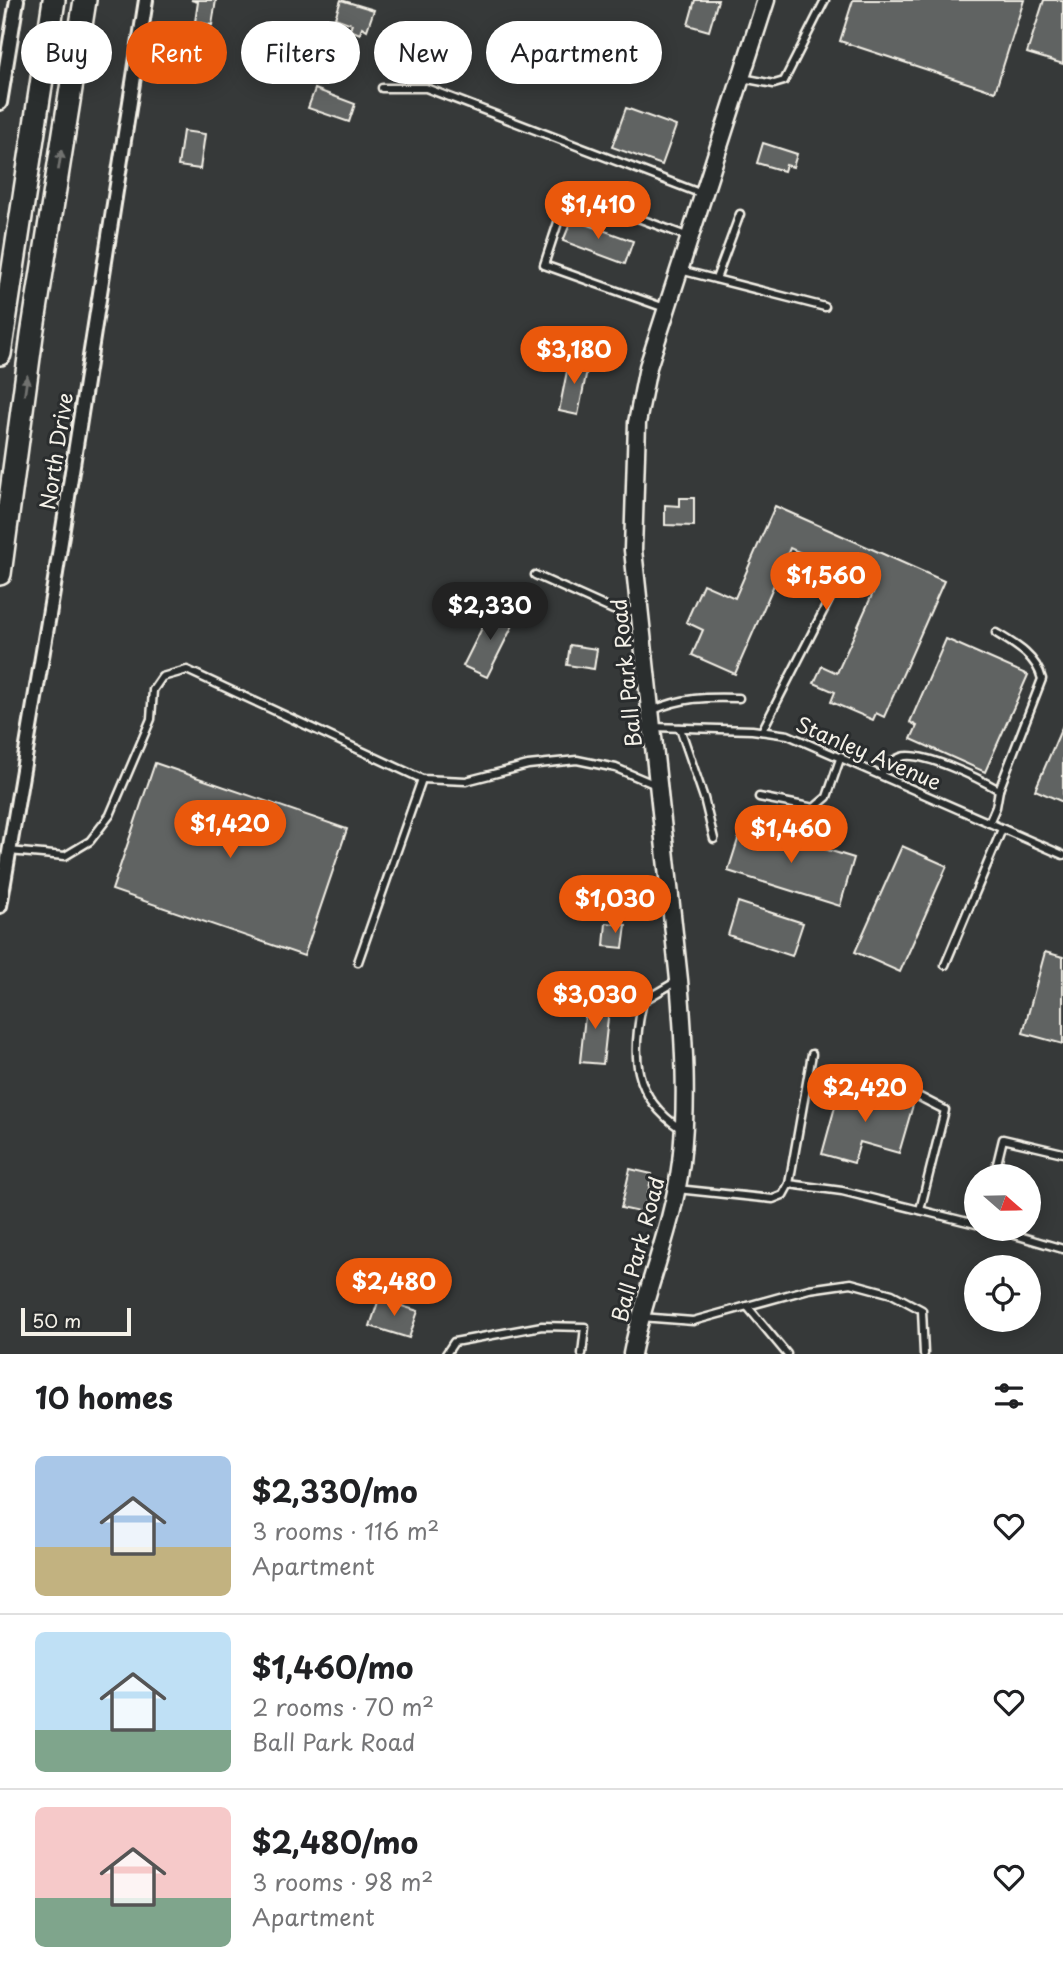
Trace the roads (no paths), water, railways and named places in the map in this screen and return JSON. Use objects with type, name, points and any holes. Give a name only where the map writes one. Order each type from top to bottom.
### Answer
[{"type":"highway","points":[[0,354],[54,0]]},
{"type":"highway","points":[[0,574],[33,335],[85,0]]},
{"type":"street","points":[[0,98],[17,0]]},
{"type":"street","name":"North Drive","points":[[0,906],[54,586],[146,0]]},
{"type":"street","name":"Ball Park Road","points":[[632,1354],[639,1317],[676,1189],[683,1130],[684,1038],[633,550],[638,423],[648,367],[766,0]]},
{"type":"lane","points":[[741,77],[774,84],[785,81],[825,0]]},
{"type":"lane","points":[[382,88],[426,88],[702,194]]},
{"type":"lane","points":[[666,309],[544,265],[568,192],[689,237]]},
{"type":"lane","points":[[716,279],[740,214]]},
{"type":"lane","points":[[678,270],[825,307]]},
{"type":"lane","points":[[535,575],[613,610],[639,611]]},
{"type":"lane","points":[[762,731],[830,598]]},
{"type":"lane","points":[[989,823],[1042,679],[1038,666],[1019,646],[996,634]]},
{"type":"lane","points":[[9,850],[65,856],[90,841],[110,815],[151,719],[153,690],[162,677],[171,672],[187,670],[422,779],[466,781],[528,765],[577,760],[616,768],[658,786]]},
{"type":"lane","points":[[651,720],[674,701],[696,696],[739,698]]},
{"type":"lane","name":"Stanley Avenue","points":[[651,720],[680,728],[762,731],[788,735],[1063,855]]},
{"type":"lane","points":[[680,728],[693,761],[714,839]]},
{"type":"lane","points":[[760,797],[814,808],[827,797],[841,756]]},
{"type":"lane","points":[[881,774],[891,762],[904,756],[917,757],[978,778],[999,790]]},
{"type":"lane","points":[[358,962],[422,779]]},
{"type":"lane","points":[[945,965],[1002,829]]},
{"type":"lane","points":[[679,980],[643,1001],[635,1041],[643,1089],[662,1116],[683,1130]]},
{"type":"lane","points":[[676,1189],[774,1199],[783,1195],[789,1184],[812,1054]]},
{"type":"lane","points":[[904,1090],[944,1110],[920,1210]]},
{"type":"lane","points":[[997,1164],[1003,1139],[1063,1153]]},
{"type":"lane","points":[[789,1184],[842,1191],[964,1221]]},
{"type":"lane","points":[[1036,1241],[1063,1249]]},
{"type":"lane","points":[[639,1317],[694,1321],[809,1289],[851,1283],[892,1294],[922,1310],[924,1354]]},
{"type":"lane","points":[[747,1306],[787,1354]]},
{"type":"lane","points":[[446,1354],[454,1342],[542,1326],[585,1327],[582,1354]]}]
